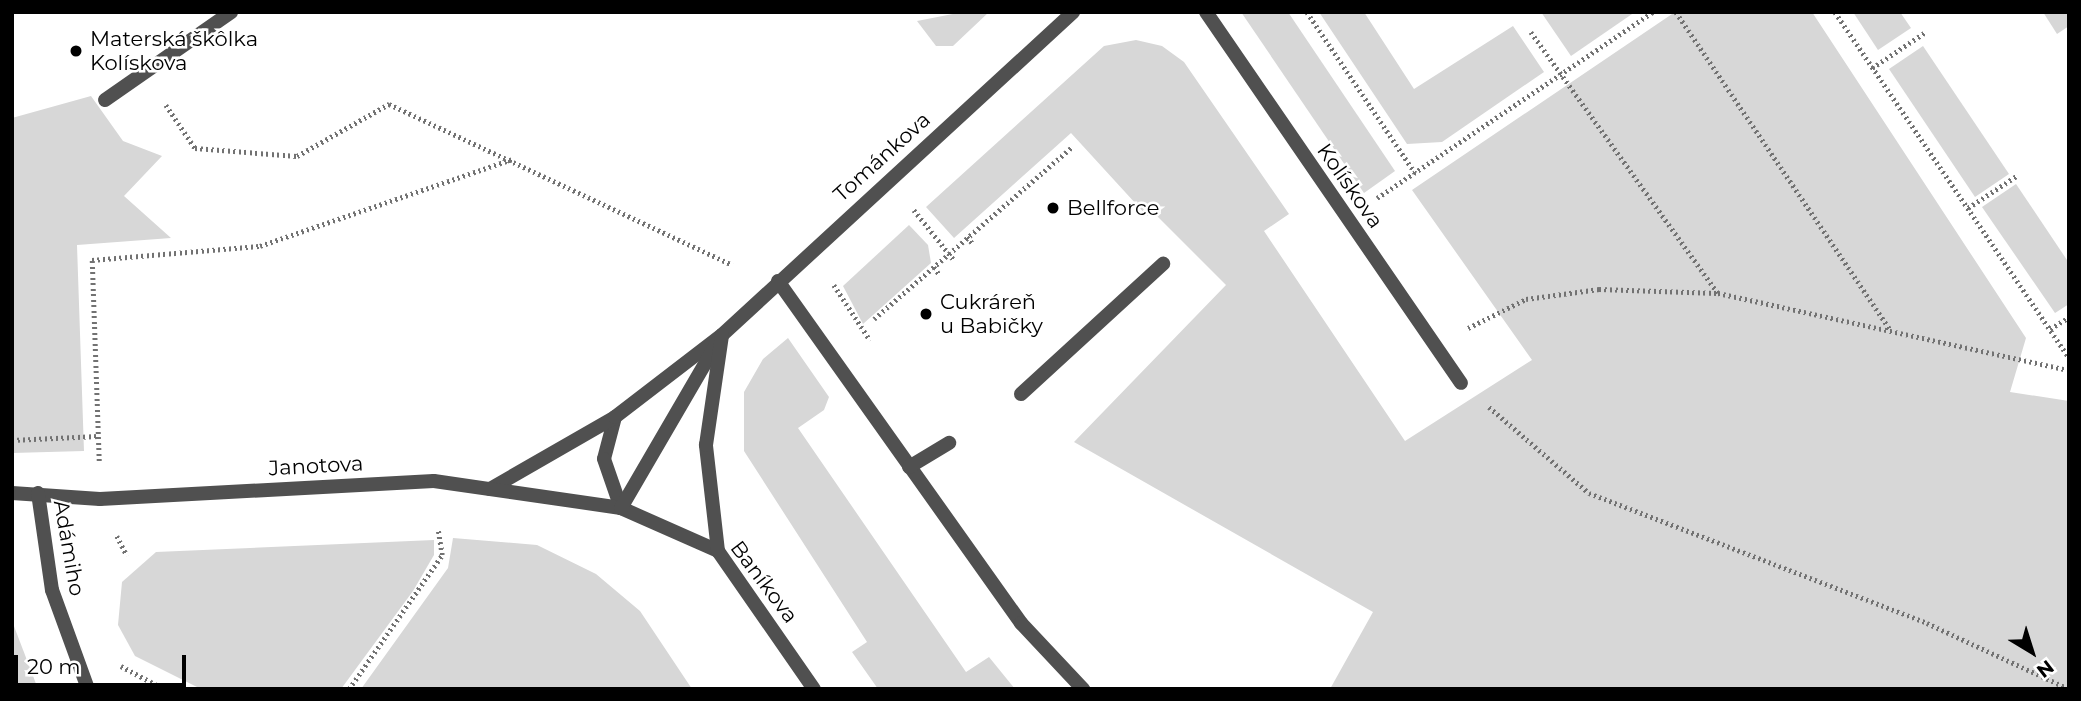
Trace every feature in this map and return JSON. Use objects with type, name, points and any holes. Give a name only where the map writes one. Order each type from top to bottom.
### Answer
[{"type":"street","points":[[104,100],[231,12]]},
{"type":"street","name":"Tománkova","points":[[490,489],[615,417],[722,335],[1073,12]]},
{"type":"street","name":"Kolískova","points":[[1206,12],[1461,383]]},
{"type":"street","points":[[1021,394],[1163,264]]},
{"type":"street","points":[[778,281],[1021,623],[1083,689]]},
{"type":"street","points":[[718,551],[706,445],[722,335]]},
{"type":"street","name":"Tománkova","points":[[621,508],[722,335]]},
{"type":"street","points":[[615,417],[604,459],[621,508]]},
{"type":"street","points":[[909,467],[948,443]]},
{"type":"street","name":"Janotova","points":[[12,493],[100,499],[433,481],[621,508]]},
{"type":"street","name":"Adámiho","points":[[38,493],[52,590],[88,689]]},
{"type":"street","name":"Baníkova","points":[[621,508],[718,551],[814,689]]},
{"type":"path","points":[[1307,12],[1415,173],[1653,12]]},
{"type":"path","points":[[1676,12],[1891,332]]},
{"type":"path","points":[[1835,12],[2069,357]]},
{"type":"path","points":[[1531,32],[1718,293]]},
{"type":"path","points":[[1872,68],[1924,33]]},
{"type":"path","points":[[144,72],[195,148],[297,156],[389,104],[512,159],[732,265]]},
{"type":"path","points":[[874,319],[1072,147]]},
{"type":"path","points":[[127,556],[100,499],[92,260],[260,246],[512,159]]},
{"type":"path","points":[[1968,208],[2018,175]]},
{"type":"path","points":[[913,209],[954,260]]},
{"type":"path","points":[[967,237],[973,244]]},
{"type":"path","points":[[934,267],[939,274]]},
{"type":"path","points":[[1438,349],[1489,314],[1526,299],[1598,289],[1718,293],[2069,370]]},
{"type":"path","points":[[2050,329],[2069,317]]},
{"type":"path","points":[[1461,383],[1588,492],[1927,623],[2069,689]]},
{"type":"path","points":[[12,440],[98,436]]},
{"type":"path","points":[[349,689],[420,595],[442,555],[438,529]]},
{"type":"path","points":[[117,664],[164,689]]},
{"type":"shaded area","points":[[963,12],[989,12],[953,46],[936,46],[917,21]]},
{"type":"shaded area","points":[[1241,12],[1288,12],[1395,171],[1364,193]]},
{"type":"shaded area","points":[[1319,12],[1364,12],[1414,89],[1513,26],[1544,72],[1442,142],[1407,144]]},
{"type":"shaded area","points":[[1541,12],[1635,12],[1571,56]]},
{"type":"shaded area","points":[[1675,12],[1812,12],[2026,338],[2010,392],[2069,401],[2069,689],[1330,689],[1373,612],[1074,442],[1226,285],[1153,212],[1147,216],[1071,133],[954,238],[926,207],[1104,46],[1136,40],[1162,46],[1184,62],[1289,214],[1264,231],[1405,441],[1532,360],[1412,190]]},
{"type":"shaded area","points":[[1853,12],[1900,12],[1911,28],[1878,50]]},
{"type":"shaded area","points":[[2043,12],[2069,12],[2069,26],[2057,34]]},
{"type":"shaded area","points":[[1923,46],[2009,174],[1975,197],[1889,69]]},
{"type":"shaded area","points":[[91,96],[123,141],[162,156],[124,196],[171,238],[77,245],[84,451],[12,453],[12,118]]},
{"type":"shaded area","points":[[2016,184],[2069,263],[2069,304],[2055,313],[1982,207]]},
{"type":"shaded area","points":[[909,225],[928,245],[931,263],[863,324],[843,286]]},
{"type":"shaded area","points":[[788,338],[829,397],[824,410],[798,428],[966,672],[989,657],[1015,689],[878,689],[852,652],[867,642],[744,451],[744,392],[763,359]]},
{"type":"shaded area","points":[[453,538],[537,545],[596,574],[640,611],[692,689],[361,689],[448,568]]},
{"type":"shaded area","points":[[434,540],[434,555],[413,591],[341,689],[201,689],[135,656],[118,625],[122,582],[156,552]]},
{"type":"shaded area","points":[[12,621],[38,689],[12,689]]},
{"type":"place","name":"Materská škôlka Kolískova","points":[[76,51]]},
{"type":"place","name":"Bellforce","points":[[1053,208]]},
{"type":"place","name":"Cukráreň u Babičky","points":[[926,314]]}]
